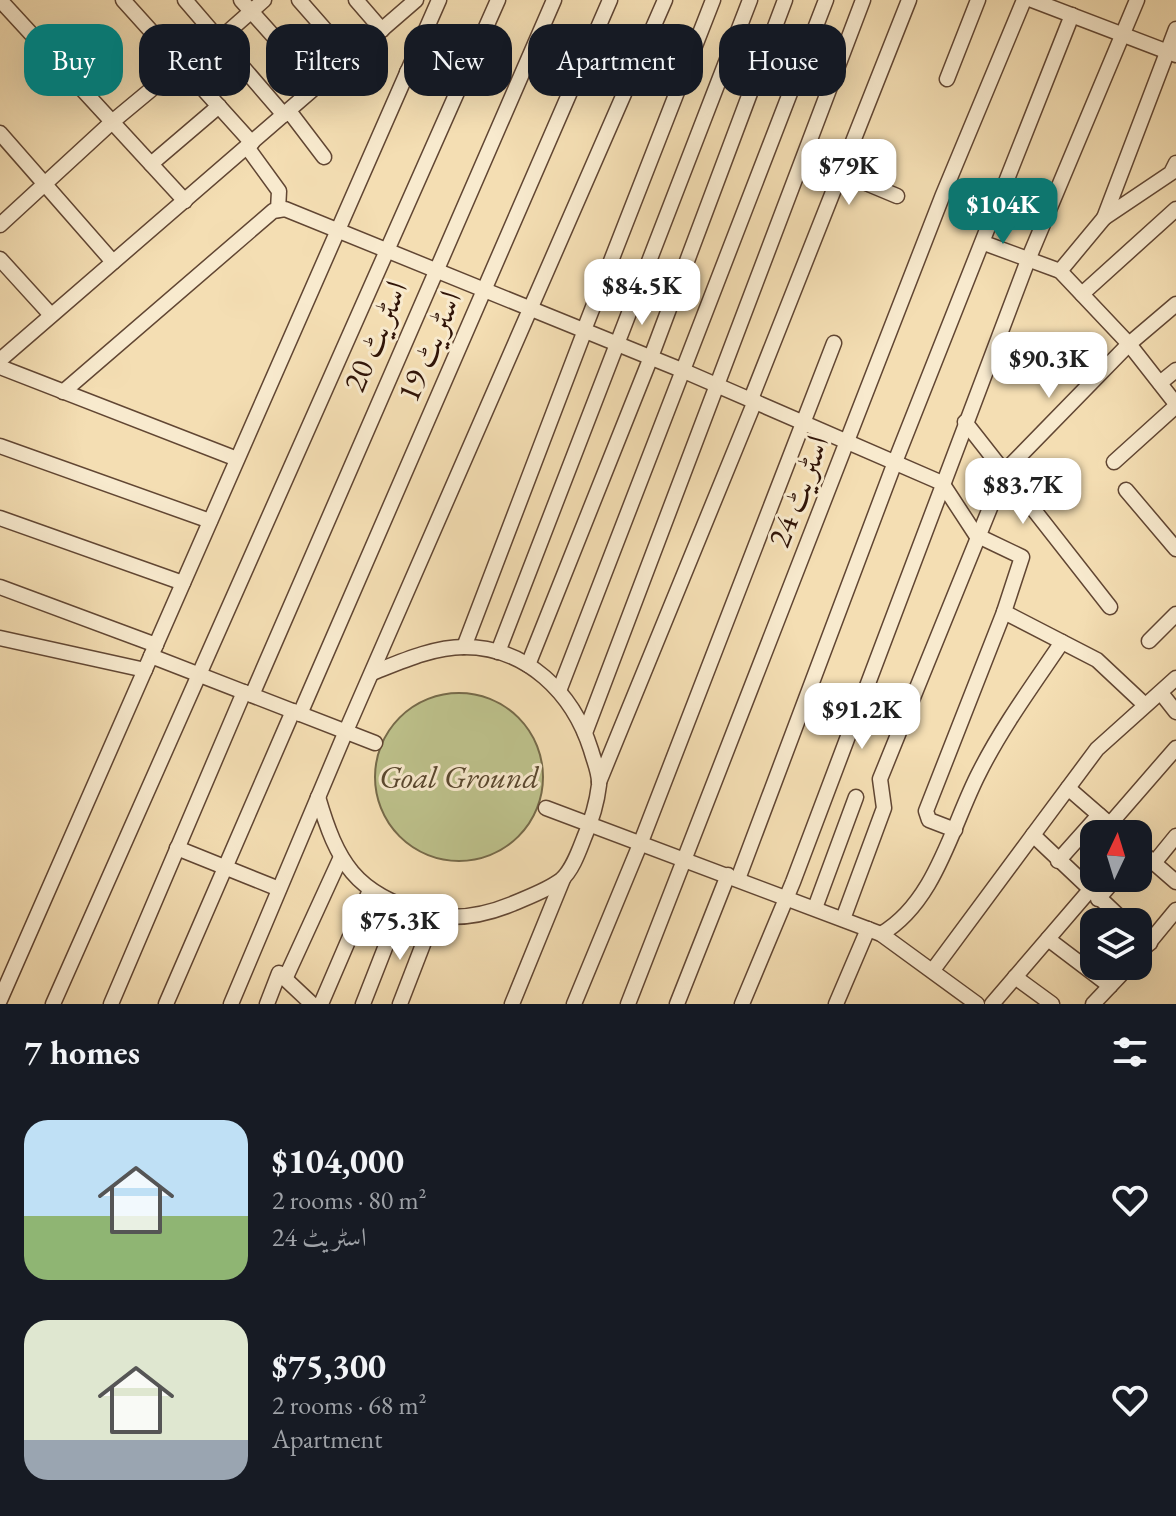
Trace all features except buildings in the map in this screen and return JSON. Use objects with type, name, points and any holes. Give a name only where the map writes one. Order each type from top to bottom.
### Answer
[{"type":"street","points":[[0,0],[185,201]]},
{"type":"street","points":[[123,0],[146,24]]},
{"type":"street","points":[[185,0],[205,24]]},
{"type":"street","points":[[232,24],[246,6],[264,0]]},
{"type":"street","points":[[299,0],[320,24]]},
{"type":"street","points":[[356,0],[377,24]]},
{"type":"street","points":[[388,25],[416,0]]},
{"type":"street","points":[[487,24],[498,0]]},
{"type":"street","name":"اسٹریٹ 20","points":[[111,1004],[177,848],[554,0]]},
{"type":"street","name":"اسٹریٹ 19","points":[[166,1004],[610,0]]},
{"type":"street","points":[[231,1004],[346,731],[665,0]]},
{"type":"street","points":[[464,647],[713,0]]},
{"type":"street","points":[[498,652],[750,0]]},
{"type":"street","points":[[528,665],[651,357],[785,0]]},
{"type":"street","points":[[559,691],[826,0]]},
{"type":"street","points":[[585,733],[863,0]]},
{"type":"street","points":[[512,1004],[563,879],[589,827],[599,783],[909,0]]},
{"type":"street","points":[[947,79],[978,0]]},
{"type":"street","name":"اسٹریٹ 24","points":[[628,1004],[687,859],[942,197],[1024,0]]},
{"type":"street","points":[[1032,0],[1071,9],[1171,53]]},
{"type":"street","points":[[742,1004],[786,897],[1028,260],[1137,0]]},
{"type":"street","points":[[426,24],[434,2]]},
{"type":"street","points":[[246,6],[266,28]]},
{"type":"street","points":[[677,1004],[733,877],[984,243],[1071,9]]},
{"type":"street","points":[[1104,218],[1171,53],[1176,29]]},
{"type":"street","points":[[250,74],[324,157]]},
{"type":"street","points":[[0,1000],[404,79]]},
{"type":"street","points":[[0,225],[143,96]]},
{"type":"street","points":[[211,96],[249,145],[279,191],[278,210]]},
{"type":"street","points":[[0,360],[306,96]]},
{"type":"street","points":[[53,1004],[455,96]]},
{"type":"street","points":[[151,164],[219,106]]},
{"type":"street","points":[[0,133],[113,262]]},
{"type":"street","points":[[1060,271],[1104,218],[1171,173],[1176,163]]},
{"type":"street","points":[[842,173],[897,196]]},
{"type":"street","points":[[63,392],[278,210],[285,209],[651,357],[942,483],[976,535],[1022,557],[1004,612],[926,811],[929,820],[955,830]]},
{"type":"street","points":[[1082,294],[1176,209]]},
{"type":"street","points":[[984,243],[1060,271],[1129,344],[1176,405],[1114,462]]},
{"type":"street","points":[[0,259],[51,315]]},
{"type":"street","points":[[843,919],[884,808],[880,779],[976,535],[1005,471],[1129,344],[1176,304]]},
{"type":"street","points":[[574,1004],[641,842],[834,343]]},
{"type":"street","points":[[0,367],[237,459]]},
{"type":"street","points":[[1160,383],[1176,370]]},
{"type":"street","points":[[965,422],[1110,607]]},
{"type":"street","points":[[0,446],[210,521]]},
{"type":"street","points":[[1126,490],[1176,549]]},
{"type":"street","points":[[0,518],[183,583]]},
{"type":"street","points":[[0,587],[151,657],[375,743]]},
{"type":"street","points":[[1004,612],[1097,660],[1145,705]]},
{"type":"street","points":[[1149,641],[1176,614]]},
{"type":"street","points":[[0,638],[151,657]]},
{"type":"street","points":[[836,1004],[875,932],[892,927],[937,872],[977,776],[1062,642]]},
{"type":"street","points":[[372,673],[414,657],[464,647],[498,652],[528,665],[559,691],[575,710],[599,783]]},
{"type":"street","points":[[933,970],[1097,749],[1176,678]]},
{"type":"street","points":[[1161,693],[1176,712]]},
{"type":"street","points":[[1113,820],[1176,748]]},
{"type":"street","points":[[1068,788],[1105,820]]},
{"type":"street","points":[[318,797],[332,844],[355,880],[401,907],[434,916],[477,916],[509,905],[563,879]]},
{"type":"street","points":[[815,908],[856,797]]},
{"type":"street","points":[[546,808],[589,827],[641,842],[875,932],[933,970],[977,1004]]},
{"type":"street","points":[[1033,835],[1109,908]]},
{"type":"street","points":[[1176,836],[1154,863],[1176,882]]},
{"type":"street","points":[[1058,861],[1080,845]]},
{"type":"street","points":[[177,848],[279,889]]},
{"type":"street","points":[[286,977],[341,857]]},
{"type":"street","points":[[321,1004],[370,890]]},
{"type":"street","points":[[992,1004],[1048,939],[1098,892]]},
{"type":"street","points":[[363,1004],[401,907]]},
{"type":"street","points":[[1152,940],[1176,910]]},
{"type":"street","points":[[400,1004],[434,916]]},
{"type":"street","points":[[1048,939],[1110,986]]},
{"type":"street","points":[[267,1004],[279,973],[312,1004]]},
{"type":"street","points":[[1015,977],[1052,1004]]},
{"type":"street","points":[[1093,1004],[1116,980]]},
{"type":"green space","name":"Goal Ground","points":[[459,693],[491,700],[518,718],[536,745],[543,777],[536,809],[518,836],[491,854],[459,861],[427,854],[400,836],[382,809],[375,777],[382,745],[400,718],[427,700]]}]
